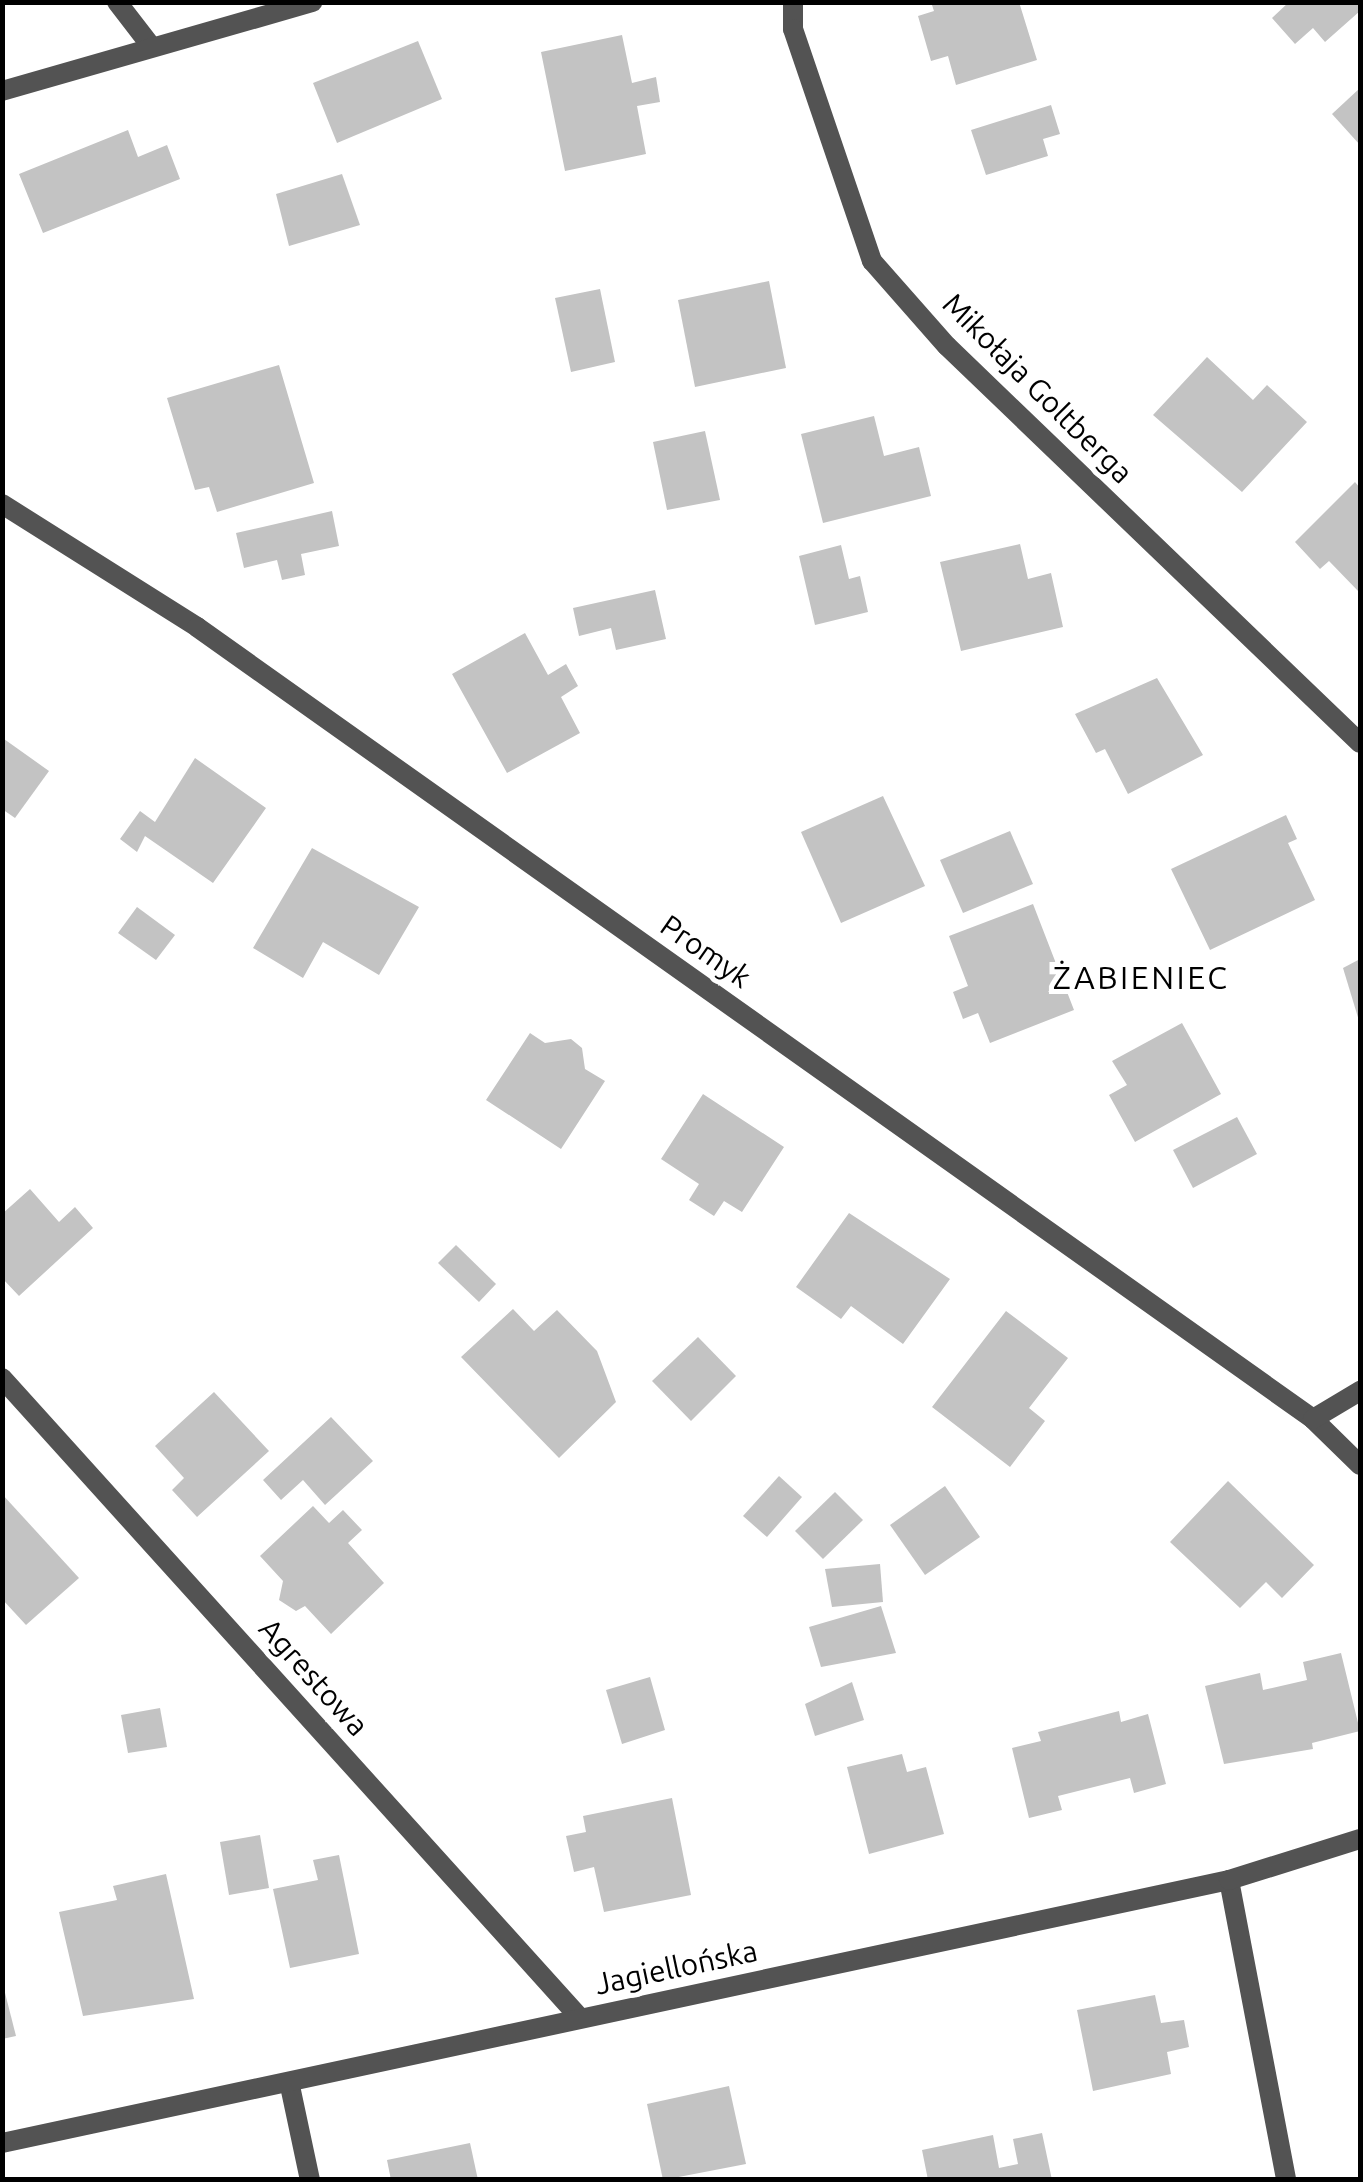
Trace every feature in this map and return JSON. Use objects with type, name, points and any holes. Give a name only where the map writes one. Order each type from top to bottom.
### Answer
[{"type":"street","points":[[117,2],[151,46]]},
{"type":"street","points":[[2,91],[312,2]]},
{"type":"street","name":"Mikołaja Goltberga","points":[[793,2],[793,29],[872,261],[948,346],[1360,742]]},
{"type":"street","name":"Promyk","points":[[2,504],[197,627],[1313,1419],[1360,1465]]},
{"type":"street","name":"Agrestowa","points":[[2,1378],[10,1398],[580,2018]]},
{"type":"street","points":[[1313,1419],[1360,1391]]},
{"type":"street","name":"Jagiellońska","points":[[2,2143],[290,2086],[580,2018],[1229,1880],[1360,1839]]},
{"type":"street","points":[[1229,1880],[1286,2180]]},
{"type":"street","points":[[290,2086],[310,2180]]},
{"type":"building","points":[[931,2],[1019,2],[1037,60],[956,85],[948,56],[931,61],[918,16],[934,11]]},
{"type":"building","points":[[1289,2],[1360,2],[1360,11],[1325,42],[1313,28],[1295,44],[1272,18]]},
{"type":"building","points":[[622,35],[632,83],[656,77],[660,102],[637,106],[646,154],[565,171],[541,52]]},
{"type":"building","points":[[418,41],[442,99],[337,143],[313,83]]},
{"type":"building","points":[[1360,88],[1360,145],[1332,114]]},
{"type":"building","points":[[1051,105],[1060,134],[1043,139],[1048,156],[986,175],[971,130]]},
{"type":"building","points":[[128,130],[138,157],[167,145],[180,179],[43,233],[19,174]]},
{"type":"building","points":[[342,174],[360,225],[289,246],[276,194]]},
{"type":"building","points":[[769,281],[786,368],[695,387],[678,300]]},
{"type":"building","points":[[600,289],[615,362],[571,372],[555,298]]},
{"type":"building","points":[[1207,357],[1253,400],[1267,385],[1307,422],[1242,492],[1153,415]]},
{"type":"building","points":[[279,365],[314,483],[217,512],[209,487],[195,490],[167,398]]},
{"type":"building","points":[[874,416],[884,456],[919,447],[931,496],[823,523],[801,434]]},
{"type":"building","points":[[705,431],[720,500],[667,510],[653,442]]},
{"type":"building","points":[[1355,482],[1360,488],[1360,593],[1329,561],[1320,569],[1295,542]]},
{"type":"building","points":[[332,511],[339,546],[301,554],[305,575],[282,580],[277,560],[244,568],[236,533]]},
{"type":"building","points":[[1020,544],[1028,579],[1051,573],[1063,627],[961,651],[940,562]]},
{"type":"building","points":[[841,545],[849,579],[860,576],[868,612],[815,625],[799,556]]},
{"type":"building","points":[[655,590],[666,639],[616,650],[611,628],[579,636],[573,608]]},
{"type":"building","points":[[525,633],[548,675],[566,664],[578,686],[561,697],[580,733],[507,773],[452,674]]},
{"type":"building","points":[[1157,678],[1203,755],[1128,794],[1105,749],[1096,753],[1075,714]]},
{"type":"building","points":[[4,739],[49,771],[15,818],[2,809]]},
{"type":"building","points":[[195,758],[266,808],[213,883],[145,836],[137,852],[120,839],[140,811],[155,822]]},
{"type":"building","points":[[883,796],[925,886],[841,923],[801,832]]},
{"type":"building","points":[[1286,815],[1297,839],[1288,843],[1315,900],[1210,950],[1171,869]]},
{"type":"building","points":[[1010,831],[1033,884],[963,913],[940,860]]},
{"type":"building","points":[[312,848],[419,907],[379,975],[323,942],[303,978],[253,948]]},
{"type":"building","points":[[1033,904],[1074,1010],[990,1043],[978,1013],[963,1019],[953,992],[968,986],[949,936]]},
{"type":"building","points":[[137,907],[175,935],[156,960],[118,933]]},
{"type":"building","points":[[1360,959],[1360,1024],[1343,968]]},
{"type":"building","points":[[1182,1023],[1221,1094],[1135,1142],[1109,1095],[1127,1085],[1112,1061]]},
{"type":"building","points":[[530,1033],[545,1043],[571,1039],[582,1048],[585,1069],[605,1081],[561,1149],[486,1100]]},
{"type":"building","points":[[703,1094],[784,1147],[742,1212],[724,1201],[714,1216],[689,1200],[699,1184],[661,1159]]},
{"type":"building","points":[[1237,1117],[1257,1154],[1193,1188],[1173,1150]]},
{"type":"building","points":[[30,1189],[59,1222],[75,1207],[93,1228],[19,1296],[2,1278],[2,1214]]},
{"type":"building","points":[[849,1213],[950,1279],[903,1344],[851,1306],[841,1319],[796,1287]]},
{"type":"building","points":[[456,1245],[496,1284],[479,1302],[438,1263]]},
{"type":"building","points":[[513,1309],[534,1331],[557,1310],[597,1351],[616,1402],[559,1458],[461,1357]]},
{"type":"building","points":[[1006,1311],[1068,1358],[1029,1408],[1045,1421],[1010,1467],[932,1407]]},
{"type":"building","points":[[698,1337],[736,1376],[691,1421],[652,1381]]},
{"type":"building","points":[[214,1392],[269,1451],[197,1517],[172,1490],[184,1478],[155,1446]]},
{"type":"building","points":[[331,1417],[373,1461],[325,1505],[303,1480],[281,1500],[263,1480]]},
{"type":"building","points":[[779,1476],[802,1497],[767,1537],[743,1516]]},
{"type":"building","points":[[1228,1481],[1314,1565],[1282,1598],[1266,1582],[1240,1608],[1170,1542]]},
{"type":"building","points":[[945,1486],[980,1537],[925,1575],[890,1525]]},
{"type":"building","points":[[835,1492],[863,1520],[823,1559],[795,1531]]},
{"type":"building","points":[[2,1494],[79,1578],[26,1625],[2,1599]]},
{"type":"building","points":[[313,1506],[329,1523],[343,1510],[362,1530],[348,1543],[384,1583],[331,1634],[305,1606],[296,1611],[279,1600],[283,1581],[260,1556]]},
{"type":"building","points":[[880,1564],[883,1602],[832,1607],[825,1569]]},
{"type":"building","points":[[881,1606],[896,1653],[821,1667],[809,1627]]},
{"type":"building","points":[[1341,1653],[1360,1731],[1312,1743],[1313,1749],[1224,1764],[1205,1686],[1260,1673],[1263,1690],[1307,1680],[1303,1662]]},
{"type":"building","points":[[650,1677],[665,1730],[622,1744],[606,1690]]},
{"type":"building","points":[[852,1682],[864,1720],[815,1736],[805,1704]]},
{"type":"building","points":[[160,1708],[167,1747],[128,1753],[121,1715]]},
{"type":"building","points":[[1119,1711],[1121,1722],[1148,1714],[1166,1784],[1134,1793],[1130,1778],[1058,1796],[1062,1810],[1029,1818],[1012,1748],[1041,1741],[1038,1732]]},
{"type":"building","points":[[902,1754],[907,1772],[926,1767],[944,1834],[869,1854],[847,1767]]},
{"type":"building","points":[[672,1798],[691,1895],[604,1912],[594,1867],[574,1872],[566,1836],[586,1832],[583,1816]]},
{"type":"building","points":[[260,1835],[269,1888],[229,1895],[220,1842]]},
{"type":"building","points":[[339,1855],[359,1954],[290,1968],[273,1889],[318,1880],[313,1860]]},
{"type":"building","points":[[166,1874],[194,1999],[83,2016],[59,1912],[117,1900],[113,1886]]},
{"type":"building","points":[[2,1981],[16,2036],[2,2039]]},
{"type":"building","points":[[1155,1995],[1161,2023],[1184,2020],[1189,2047],[1167,2052],[1171,2074],[1093,2091],[1077,2010]]},
{"type":"building","points":[[729,2086],[746,2164],[663,2180],[647,2104]]},
{"type":"building","points":[[1042,2133],[1052,2180],[928,2180],[922,2150],[993,2135],[999,2168],[1018,2164],[1013,2139]]},
{"type":"building","points":[[470,2143],[478,2180],[391,2180],[387,2160]]},
{"type":"district","name":"ŻABIENIEC","points":[[1141,977]]}]
